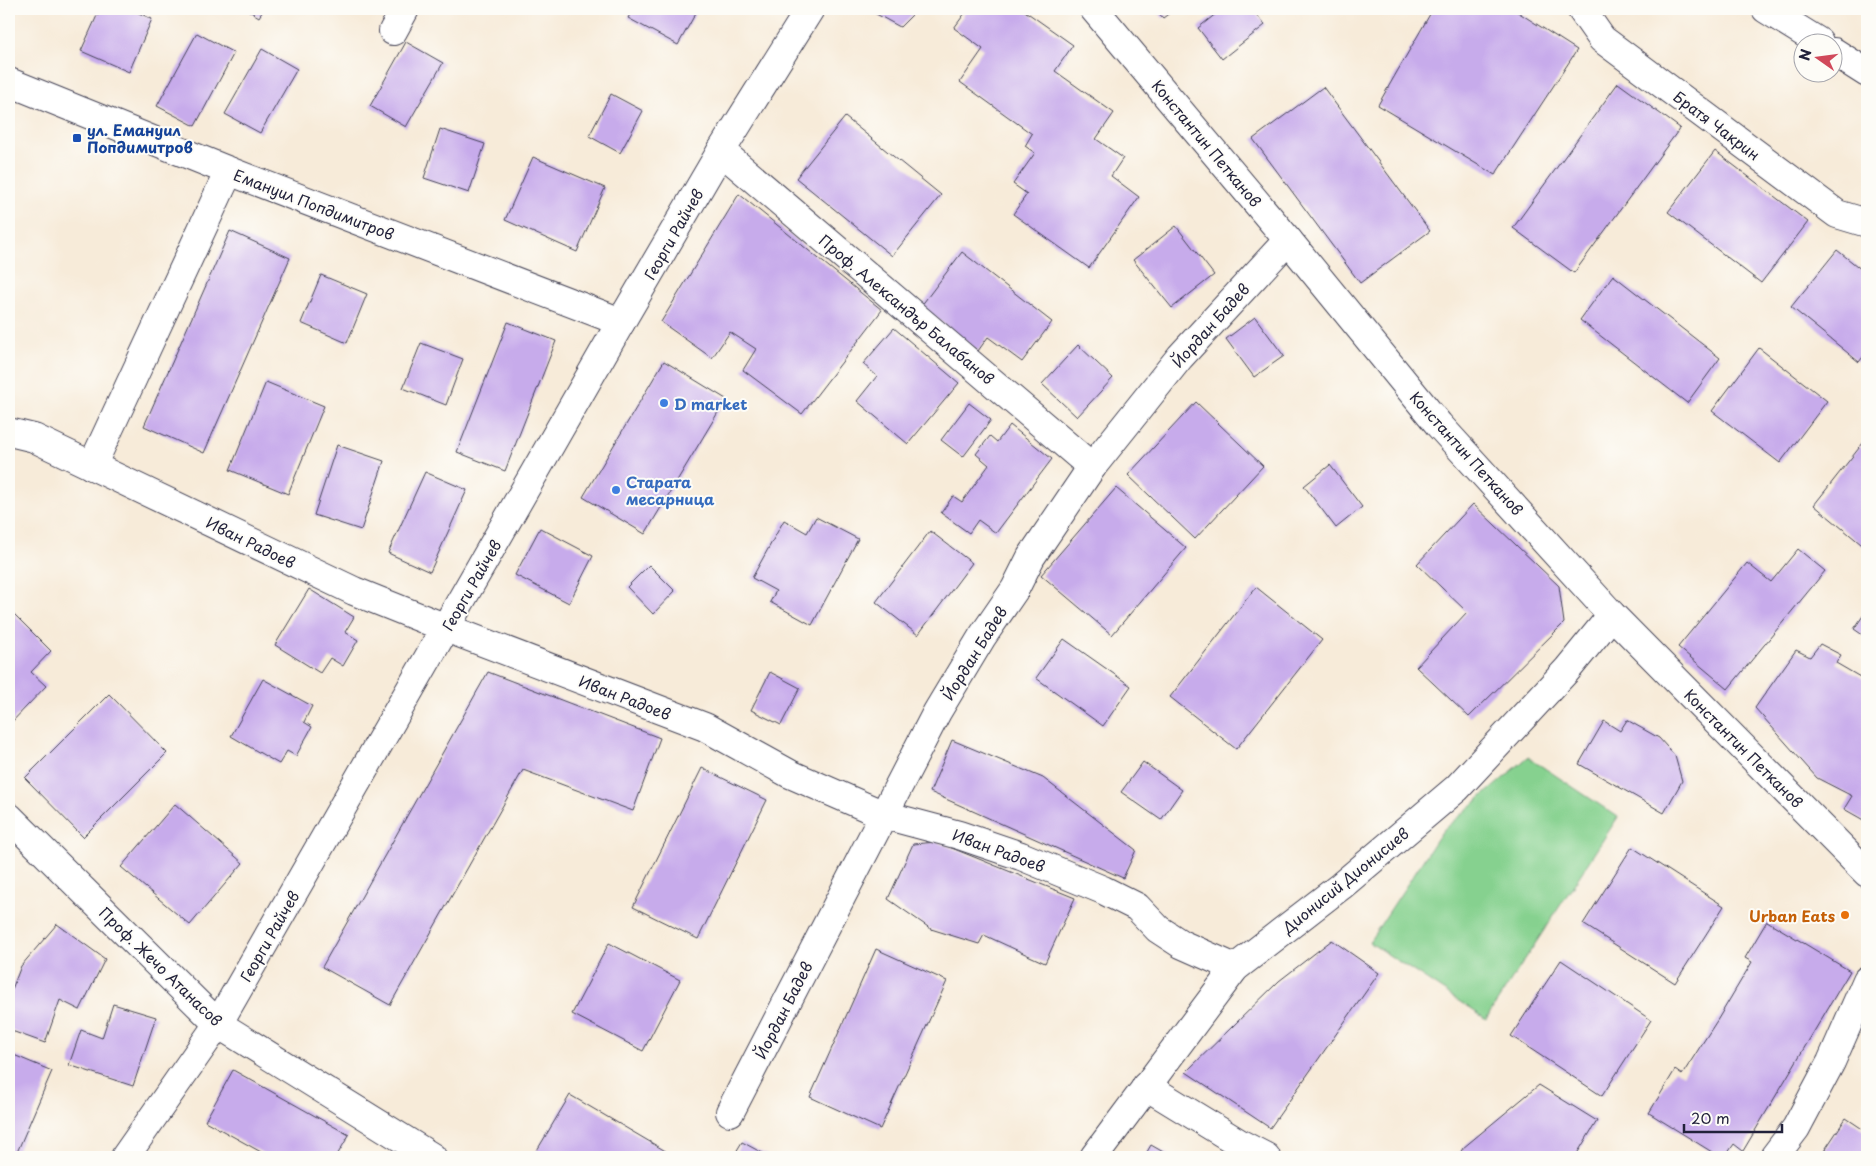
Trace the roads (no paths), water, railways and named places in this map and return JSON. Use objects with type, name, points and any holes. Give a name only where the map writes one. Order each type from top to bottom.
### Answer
[{"type":"street","name":"Георги Райчев","points":[[125,1157],[218,1024],[621,322],[721,152],[810,9]]},
{"type":"street","name":"Константин Петканов","points":[[1094,9],[1288,240],[1439,425],[1612,615],[1867,873]]},
{"type":"street","name":"Братя Чакрин","points":[[1581,9],[1602,39],[1838,214],[1867,222]]},
{"type":"street","points":[[1766,9],[1803,32]]},
{"type":"street","points":[[1844,58],[1867,73]]},
{"type":"street","name":"Емануил Попдимитров","points":[[9,82],[229,172],[621,322]]},
{"type":"street","name":"Проф. Александър Балабанов","points":[[721,152],[1092,467]]},
{"type":"street","points":[[92,466],[229,172]]},
{"type":"street","name":"Йордан Бадев","points":[[730,1112],[937,712],[982,637],[1015,589],[1031,557],[1092,467],[1180,357],[1288,240]]},
{"type":"street","name":"Иван Радоев","points":[[9,432],[34,438],[354,591],[705,727],[790,774],[884,816],[959,835],[1020,856],[1103,890],[1137,908],[1158,929],[1181,944],[1235,968]]},
{"type":"street","name":"Дионисий Дионисиев","points":[[1094,1157],[1235,968],[1341,886],[1457,788],[1567,670],[1612,615]]},
{"type":"street","name":"Проф. Жечо Атанасов","points":[[9,817],[218,1024],[432,1157]]},
{"type":"street","points":[[1774,1157],[1796,1128],[1822,1079],[1867,980]]},
{"type":"street","points":[[1146,1086],[1239,1143],[1266,1157]]},
{"type":"place","name":"ул. Емануил Попдимитров","points":[[77,138]]},
{"type":"place","name":"D market","points":[[664,403]]},
{"type":"place","name":"Старата месарница","points":[[616,490]]},
{"type":"place","name":"Urban Eats","points":[[1845,915]]}]
